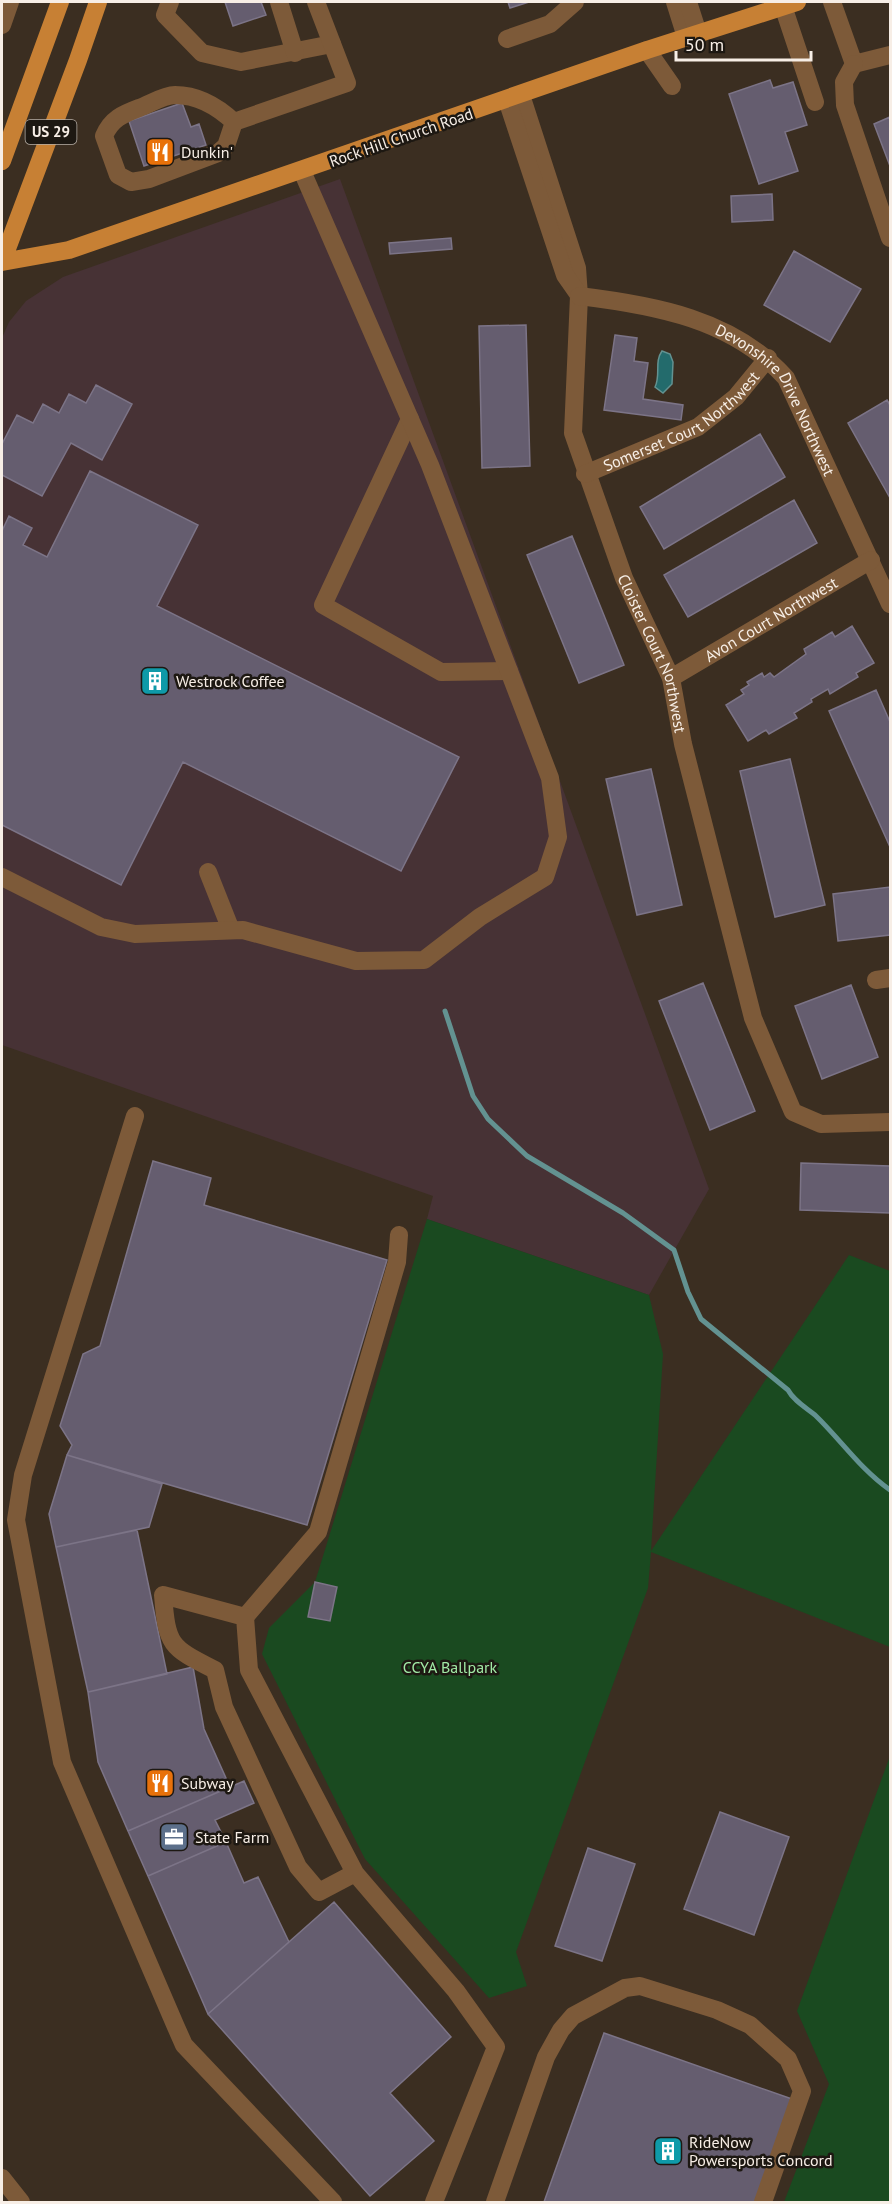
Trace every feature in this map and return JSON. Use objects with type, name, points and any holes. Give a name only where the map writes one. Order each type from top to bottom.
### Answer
[{"type":"main road","name":"US 29","points":[[2,161],[60,2]]},
{"type":"main road","name":"US 29","points":[[2,262],[75,70],[98,2]]},
{"type":"main road","name":"Rock Hill Church Road","points":[[2,262],[69,250],[514,98],[647,50],[790,4]]},
{"type":"street","points":[[2,25],[10,2]]},
{"type":"street","points":[[170,2],[165,15],[202,53],[241,62],[296,53],[332,44]]},
{"type":"street","points":[[279,2],[296,53]]},
{"type":"street","points":[[234,122],[347,82],[315,2]]},
{"type":"street","points":[[507,39],[550,24],[575,2]]},
{"type":"street","points":[[675,2],[692,35]]},
{"type":"street","points":[[688,2],[692,35]]},
{"type":"street","points":[[832,2],[854,64]]},
{"type":"street","points":[[790,4],[814,102]]},
{"type":"street","points":[[647,50],[672,86]]},
{"type":"street","points":[[891,55],[854,64],[844,82],[845,105],[891,238]]},
{"type":"street","points":[[173,95],[201,100],[222,111],[234,122],[226,146],[200,161],[149,179],[131,182],[118,175],[104,136],[109,124],[124,114],[173,95]]},
{"type":"street","name":"Cloister Court Northwest","points":[[514,98],[578,268],[579,296],[573,432],[585,474],[624,578],[671,678],[683,744],[753,1018],[793,1112],[821,1124],[891,1122]]},
{"type":"street","points":[[2,877],[101,927],[135,934],[243,930],[356,961],[424,960],[480,917],[545,877],[558,837],[550,777],[410,419],[302,171]]},
{"type":"street","name":"Devonshire Drive Northwest","points":[[579,296],[657,307],[688,316],[736,338],[768,358],[786,378],[891,604]]},
{"type":"street","name":"Somerset Court Northwest","points":[[585,474],[698,427],[736,397],[768,358]]},
{"type":"street","points":[[410,419],[323,605],[441,672],[509,671]]},
{"type":"street","name":"Avon Court Northwest","points":[[671,678],[871,560]]},
{"type":"street","points":[[208,872],[231,930]]},
{"type":"street","points":[[135,1116],[23,1475],[16,1520],[63,1762],[184,2045],[333,2202]]},
{"type":"street","points":[[399,1235],[397,1262],[318,1532],[245,1617],[249,1670],[355,1873],[456,1990],[496,2047],[434,2202]]},
{"type":"street","points":[[245,1617],[163,1595],[165,1626],[178,1651],[215,1670],[224,1707],[298,1868],[319,1892],[355,1873]]},
{"type":"street","points":[[495,2202],[546,2057],[561,2030],[573,2016],[625,1988],[640,1986],[717,2010],[750,2025],[788,2059],[802,2091],[763,2202]]},
{"type":"street","points":[[2,2178],[21,2202]]},
{"type":"shaded area","points":[[340,179],[709,1189],[649,1295],[427,1219],[433,1196],[2,1045],[2,338],[9,322],[26,301],[63,277]]},
{"type":"green space","name":"CCYA Ballpark","points":[[427,1219],[649,1295],[663,1354],[651,1551],[849,1255],[890,1271],[890,1647],[651,1552],[648,1588],[516,1952],[527,1986],[489,1998],[365,1859],[262,1654],[269,1628],[315,1582]]},
{"type":"green space","points":[[890,1756],[890,2202],[784,2202],[829,2084],[797,2011]]},
{"type":"water","points":[[662,351],[670,354],[673,362],[672,384],[663,393],[655,387],[658,378],[658,360]]},
{"type":"building","points":[[225,2],[261,2],[266,15],[233,26]]},
{"type":"building","points":[[508,2],[529,2],[510,8]]},
{"type":"building","points":[[770,80],[773,88],[793,82],[807,125],[785,132],[798,171],[759,184],[729,94]]},
{"type":"building","points":[[182,103],[191,127],[199,124],[206,145],[144,166],[129,121]]},
{"type":"building","points":[[890,117],[890,166],[874,124]]},
{"type":"building","points":[[772,194],[773,220],[732,222],[731,196]]},
{"type":"building","points":[[451,238],[452,249],[390,254],[389,243]]},
{"type":"building","points":[[794,251],[861,289],[830,342],[764,305]]},
{"type":"building","points":[[526,325],[530,466],[482,468],[479,326]]},
{"type":"building","points":[[615,335],[637,338],[634,361],[648,363],[643,399],[683,405],[681,420],[604,410]]},
{"type":"building","points":[[96,385],[132,404],[102,460],[71,443],[42,496],[2,475],[2,444],[17,415],[33,423],[43,404],[59,413],[69,394],[86,403]]},
{"type":"building","points":[[887,400],[890,405],[890,498],[848,423]]},
{"type":"building","points":[[760,434],[785,477],[664,549],[640,507]]},
{"type":"building","name":"Westrock Coffee","points":[[90,471],[198,525],[157,606],[459,757],[401,871],[183,762],[121,885],[2,825],[2,531],[9,516],[32,528],[23,545],[47,557]]},
{"type":"building","points":[[794,500],[817,543],[688,617],[664,575]]},
{"type":"building","points":[[572,536],[624,665],[579,683],[527,555]]},
{"type":"building","points":[[852,626],[874,663],[856,673],[858,677],[830,694],[828,689],[811,699],[812,702],[794,713],[797,718],[769,734],[766,730],[748,741],[726,705],[744,694],[741,690],[749,685],[747,682],[762,673],[764,677],[770,673],[774,677],[806,654],[804,649],[832,632],[835,637]]},
{"type":"building","points":[[876,690],[890,722],[890,847],[829,711]]},
{"type":"building","points":[[790,759],[825,905],[775,917],[740,771]]},
{"type":"building","points":[[651,769],[682,905],[637,915],[606,779]]},
{"type":"building","points":[[890,887],[890,935],[838,941],[833,894]]},
{"type":"building","points":[[703,983],[755,1111],[710,1130],[659,1001]]},
{"type":"building","points":[[851,985],[878,1057],[822,1079],[795,1006]]},
{"type":"building","points":[[153,1161],[211,1178],[204,1205],[387,1260],[307,1525],[67,1455],[72,1445],[60,1426],[83,1354],[100,1346]]},
{"type":"building","points":[[801,1163],[890,1166],[890,1213],[800,1210]]},
{"type":"building","points":[[67,1455],[162,1484],[149,1527],[56,1547],[49,1514]]},
{"type":"building","points":[[137,1530],[167,1674],[88,1692],[56,1547]]},
{"type":"building","points":[[315,1582],[337,1587],[330,1621],[308,1617]]},
{"type":"building","points":[[193,1667],[204,1729],[230,1787],[128,1831],[98,1762],[88,1692]]},
{"type":"building","points":[[244,1781],[254,1803],[215,1820],[226,1842],[148,1876],[128,1831]]},
{"type":"building","points":[[720,1812],[789,1837],[754,1935],[684,1909]]},
{"type":"building","points":[[226,1842],[244,1883],[258,1877],[289,1942],[208,2014],[148,1876]]},
{"type":"building","points":[[588,1848],[635,1864],[602,1961],[555,1946]]},
{"type":"building","points":[[334,1902],[451,2037],[390,2093],[434,2141],[370,2196],[208,2014]]},
{"type":"building","name":"RideNow Powersports Concord","points":[[604,2033],[792,2099],[755,2202],[544,2202]]},
{"type":"waterway","points":[[445,1011],[473,1096],[488,1119],[527,1156],[623,1213],[674,1250],[688,1292],[701,1319],[788,1390],[797,1401],[815,1415],[869,1473],[890,1490]]},
{"type":"place","name":"Dunkin'","points":[[160,152]]},
{"type":"place","name":"Westrock Coffee","points":[[155,681]]},
{"type":"place","name":"Subway","points":[[160,1783]]},
{"type":"place","name":"State Farm","points":[[174,1837]]},
{"type":"place","name":"RideNow Powersports Concord","points":[[668,2151]]}]
